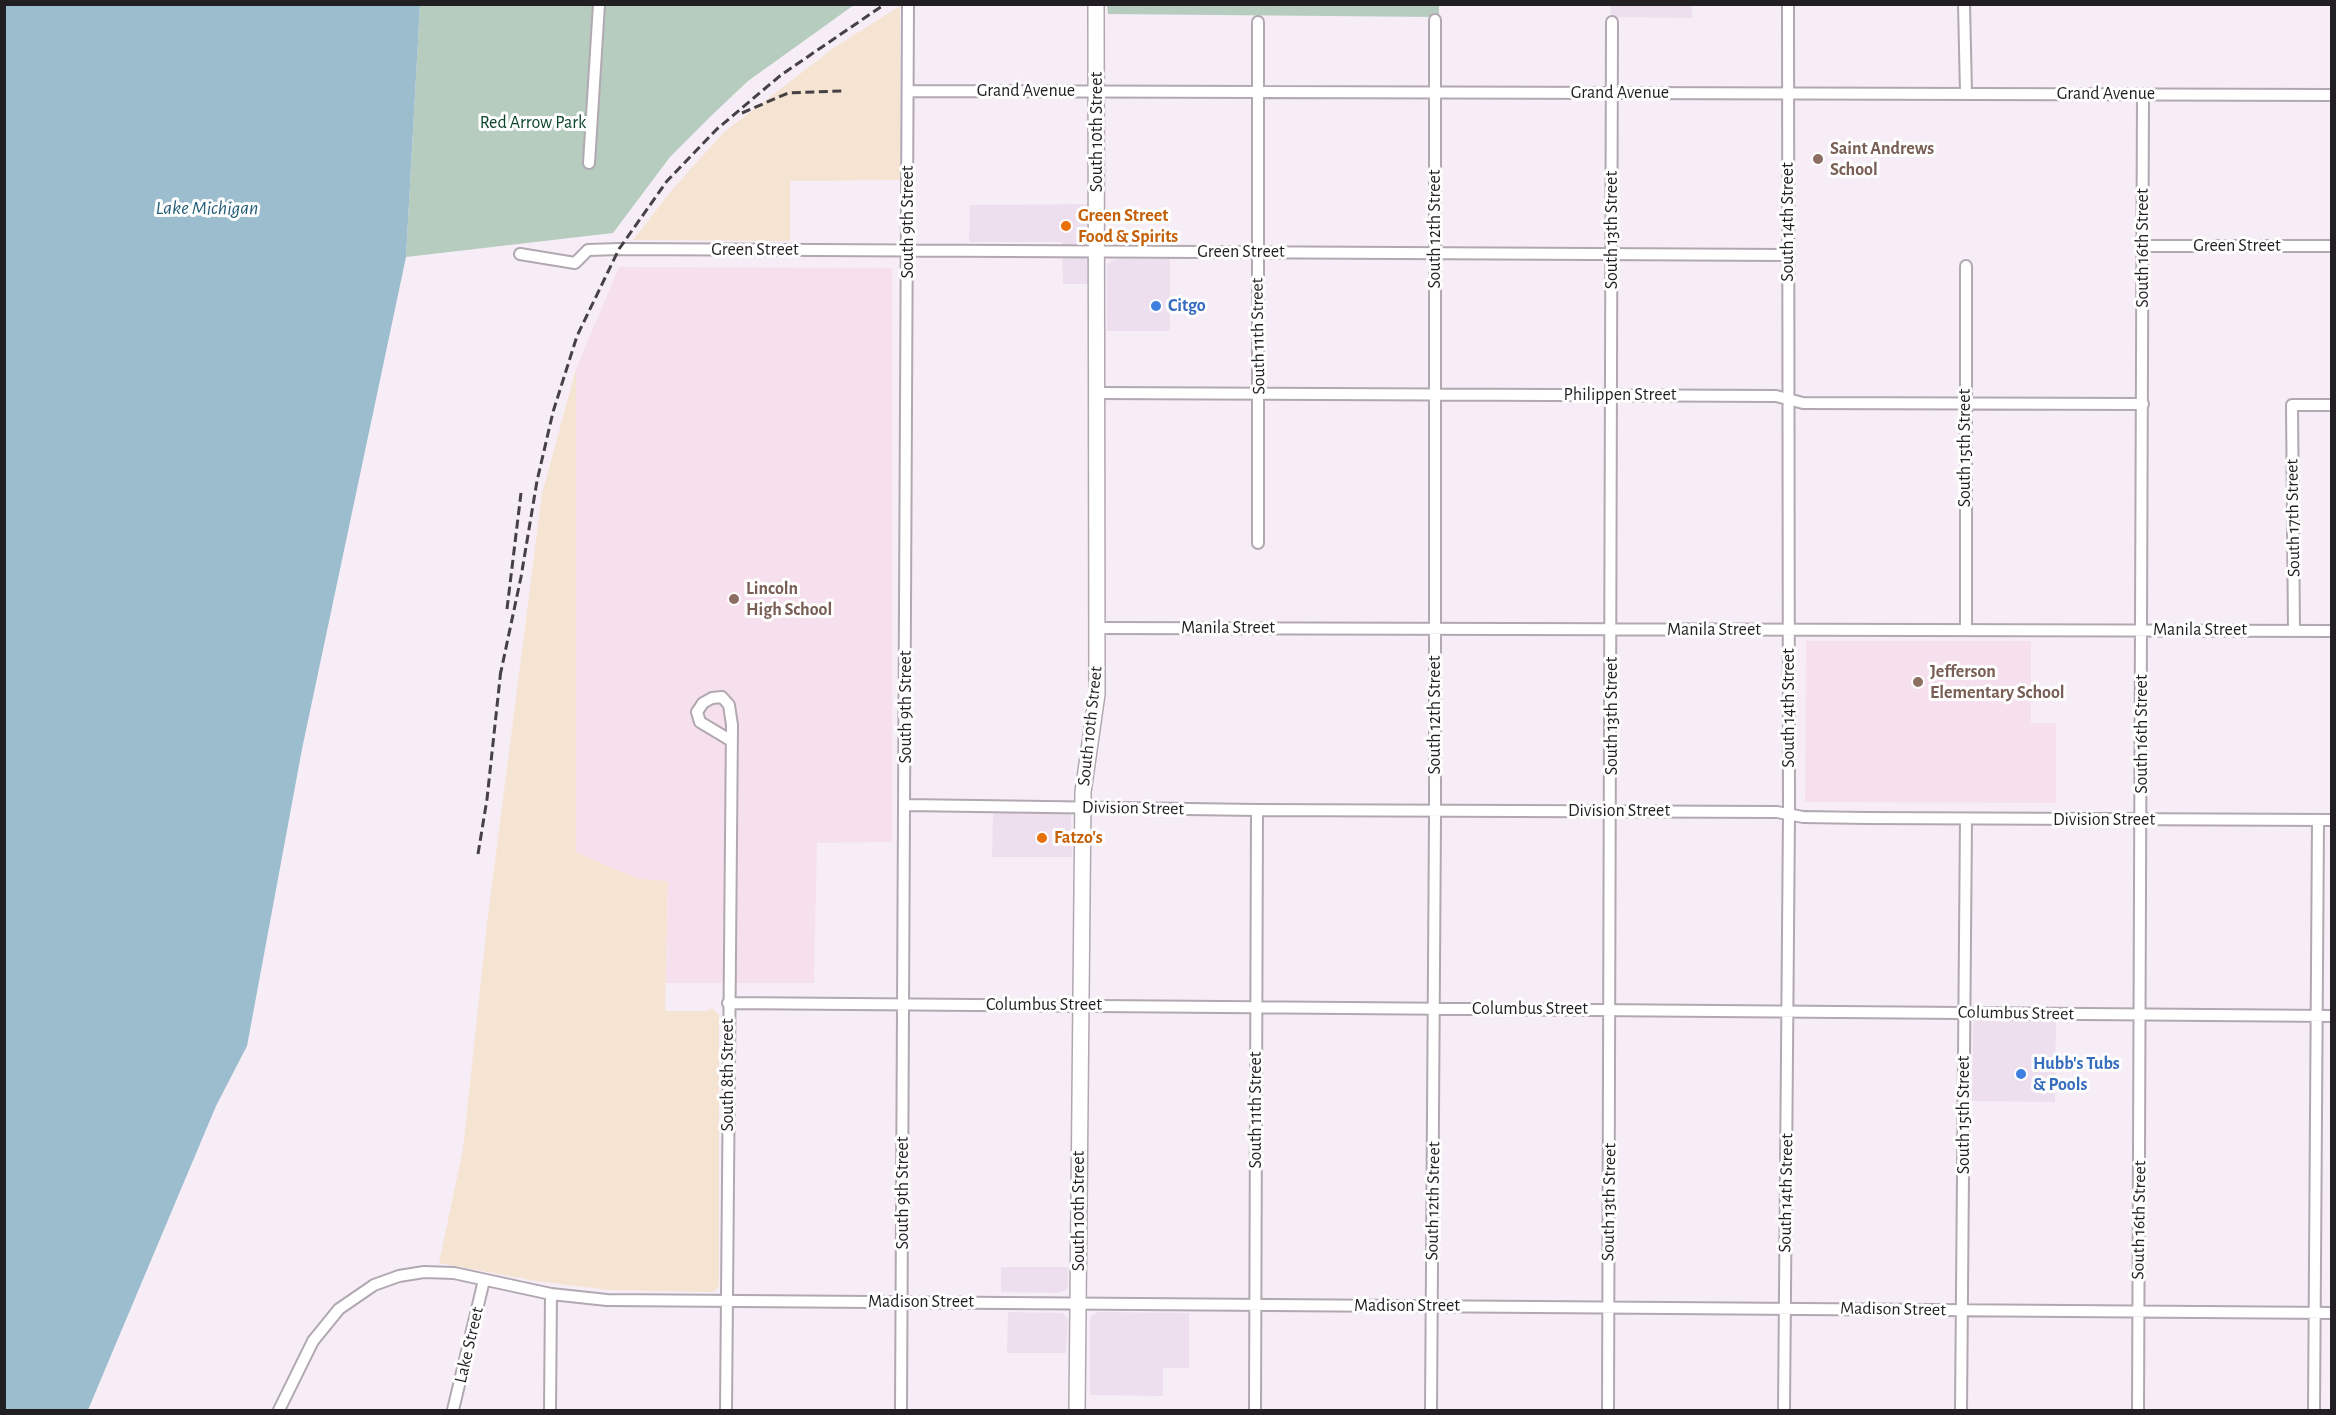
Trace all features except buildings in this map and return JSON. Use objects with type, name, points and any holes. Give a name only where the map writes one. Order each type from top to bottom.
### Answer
[{"type":"street","points":[[589,163],[599,4]]},
{"type":"street","name":"South 9th Street","points":[[901,1410],[906,805],[908,4]]},
{"type":"street","name":"South 10th Street","points":[[1077,1410],[1082,807],[1097,694],[1096,4]]},
{"type":"street","name":"South 14th Street","points":[[1784,1410],[1789,814],[1788,4]]},
{"type":"street","points":[[1964,4],[1966,93]]},
{"type":"street","name":"South 12th Street","points":[[1431,1410],[1435,810],[1435,20]]},
{"type":"street","name":"South 11th Street","points":[[1258,22],[1258,543]]},
{"type":"street","name":"South 13th Street","points":[[1608,1410],[1612,811],[1612,22]]},
{"type":"street","name":"Grand Avenue","points":[[909,90],[2331,95]]},
{"type":"street","name":"South 16th Street","points":[[2138,1410],[2143,630],[2143,94]]},
{"type":"street","name":"Green Street","points":[[2143,246],[2331,246]]},
{"type":"street","name":"Green Street","points":[[520,254],[575,264],[588,250],[1788,255]]},
{"type":"street","name":"South 15th Street","points":[[1966,266],[1966,629]]},
{"type":"street","name":"Philippen Street","points":[[1097,393],[1612,394],[1776,396],[1803,403],[2143,404]]},
{"type":"street","name":"South 17th Street","points":[[2294,631],[2292,405],[2331,405]]},
{"type":"street","name":"Manila Street","points":[[1097,628],[2331,631]]},
{"type":"street","name":"South 8th Street","points":[[726,1410],[730,740]]},
{"type":"street","name":"Division Street","points":[[906,805],[1257,810],[1612,811],[1966,819],[2331,820]]},
{"type":"street","name":"South 11th Street","points":[[1255,1410],[1257,810]]},
{"type":"street","name":"South 15th Street","points":[[1961,1410],[1966,819]]},
{"type":"street","points":[[2314,1410],[2318,820]]},
{"type":"street","name":"Columbus Street","points":[[728,1003],[2331,1016]]},
{"type":"street","name":"Madison Street","points":[[279,1410],[321,1328],[357,1294],[386,1280],[418,1273],[448,1272],[551,1294],[607,1300],[2331,1313]]},
{"type":"street","name":"Lake Street","points":[[453,1410],[484,1280]]},
{"type":"street","points":[[550,1410],[551,1294]]},
{"type":"shaded area","points":[[1611,5],[1692,5],[1692,18],[1611,17]]},
{"type":"shaded area","points":[[900,6],[900,180],[790,181],[790,241],[633,240],[672,190],[723,133],[835,47]]},
{"type":"shaded area","points":[[1089,204],[1089,284],[1063,284],[1062,242],[969,242],[970,205]]},
{"type":"shaded area","points":[[1115,259],[1170,259],[1170,331],[1107,331],[1107,264]]},
{"type":"shaded area","name":"Lincoln High School","points":[[619,267],[892,268],[892,842],[817,843],[814,983],[666,983],[668,881],[636,878],[576,852],[576,369]]},
{"type":"shaded area","points":[[576,369],[576,852],[636,878],[668,881],[665,1011],[707,1011],[712,1008],[719,1014],[719,1286],[715,1291],[709,1292],[608,1290],[536,1281],[439,1263],[463,1149],[487,924],[542,494]]},
{"type":"shaded area","name":"Jefferson Elementary School","points":[[1806,641],[2031,641],[2031,723],[2056,723],[2056,803],[1805,802]]},
{"type":"shaded area","points":[[993,810],[1071,813],[1072,857],[992,857]]},
{"type":"shaded area","points":[[1981,1019],[2056,1020],[2055,1102],[1972,1101],[1973,1027],[1975,1021]]},
{"type":"shaded area","points":[[1001,1267],[1068,1267],[1067,1289],[1059,1293],[1001,1292]]},
{"type":"shaded area","points":[[1008,1312],[1063,1313],[1068,1319],[1066,1353],[1007,1353]]},
{"type":"shaded area","points":[[1098,1312],[1189,1313],[1189,1368],[1163,1368],[1163,1396],[1090,1395],[1090,1319]]},
{"type":"green space","name":"Red Arrow Park","points":[[420,5],[854,5],[748,81],[712,115],[670,157],[613,233],[406,257]]},
{"type":"green space","points":[[1107,5],[1439,5],[1439,17],[1108,14]]},
{"type":"water","name":"Lake Michigan","points":[[5,4],[420,5],[406,257],[302,749],[247,1046],[216,1106],[88,1410],[5,1410]]},
{"type":"railway","points":[[500,676],[521,577],[537,481],[553,412],[577,336],[619,249],[667,181],[717,129],[781,75],[885,4]]},
{"type":"railway","points":[[742,113],[788,93],[842,91]]},
{"type":"railway","points":[[507,609],[521,493]]},
{"type":"railway","points":[[478,854],[487,799],[501,669]]},
{"type":"place","name":"Saint Andrews School","points":[[1818,159]]},
{"type":"place","name":"Green Street Food & Spirits","points":[[1066,226]]},
{"type":"place","name":"Citgo","points":[[1156,306]]},
{"type":"place","name":"Lincoln High School","points":[[734,599]]},
{"type":"place","name":"Jefferson Elementary School","points":[[1918,682]]},
{"type":"place","name":"Fatzo's","points":[[1042,838]]},
{"type":"place","name":"Hubb's Tubs & Pools","points":[[2021,1074]]}]
